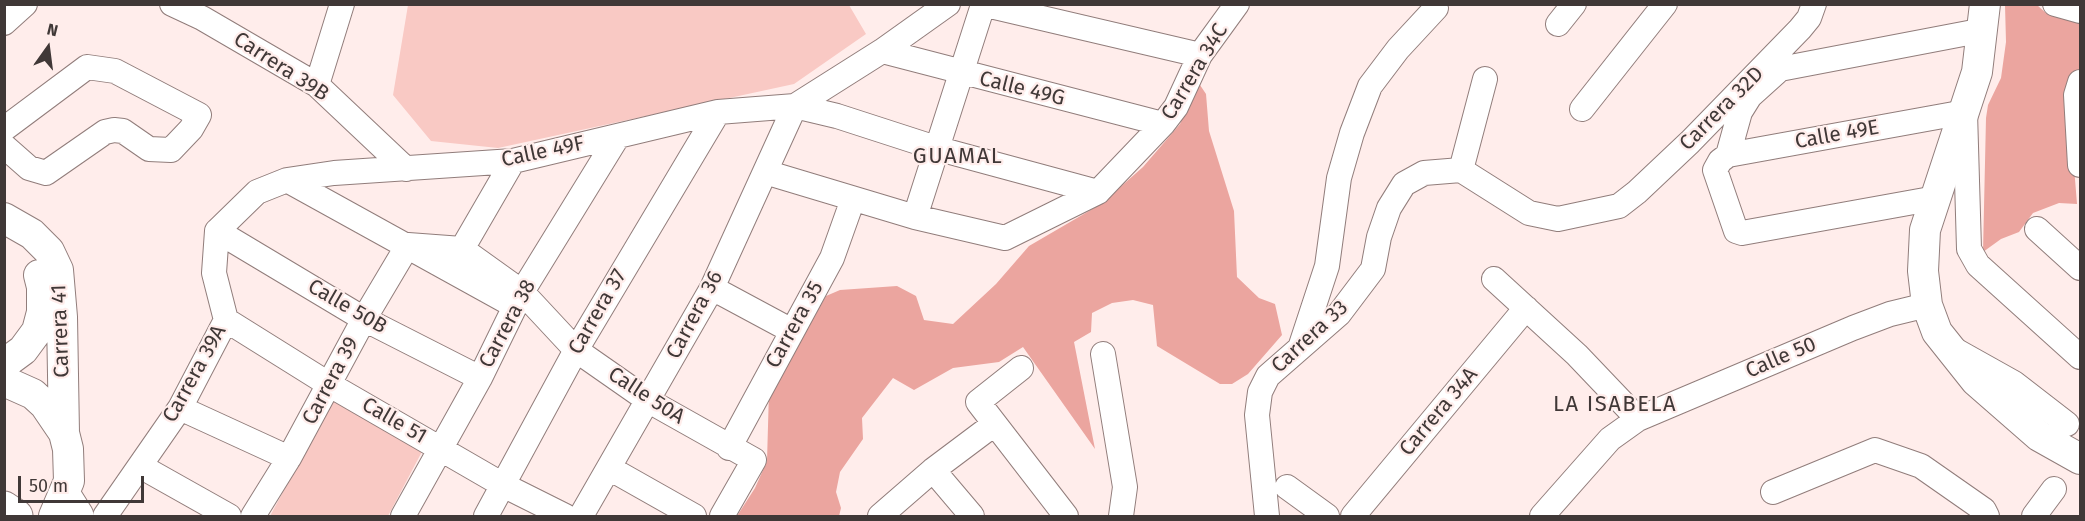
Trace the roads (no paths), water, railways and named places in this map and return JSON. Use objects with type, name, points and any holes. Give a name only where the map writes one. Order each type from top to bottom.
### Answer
[{"type":"highway","points":[[4,508],[16,516]]},
{"type":"main road","points":[[1985,17],[1978,64],[1965,112],[1936,198],[1930,208],[1923,239],[1927,305],[1932,324],[1945,344],[1976,381],[2020,422],[2080,459]]},
{"type":"main road","name":"Carrera 41","points":[[4,218],[32,234],[49,251],[58,270],[62,317],[64,433]]},
{"type":"main road","name":"Carrera 41","points":[[4,240],[27,253],[38,272],[42,287],[42,312],[37,331],[23,350],[4,364]]},
{"type":"main road","points":[[4,381],[33,394],[45,405],[64,433],[70,465],[63,510]]},
{"type":"street","points":[[4,23],[25,4]]},
{"type":"street","name":"Carrera 39B","points":[[172,4],[205,11],[317,85],[406,169]]},
{"type":"street","points":[[795,106],[882,51],[948,4]]},
{"type":"street","name":"Carrera 34C","points":[[915,217],[1005,238],[1098,192],[1163,124],[1176,107],[1200,55],[1237,4]]},
{"type":"street","points":[[1558,24],[1574,4]]},
{"type":"street","name":"Carrera 32D","points":[[1461,170],[1529,213],[1558,219],[1619,206],[1690,142],[1800,29],[1809,18],[1814,4]]},
{"type":"street","points":[[2055,4],[2080,11]]},
{"type":"street","points":[[765,172],[915,217],[939,149],[983,5],[1200,55]]},
{"type":"street","points":[[1582,109],[1663,5]]},
{"type":"street","points":[[317,85],[340,6]]},
{"type":"street","points":[[1301,345],[1328,266],[1339,178],[1352,133],[1370,86],[1398,49],[1436,8]]},
{"type":"street","points":[[1936,198],[1742,233],[1736,231],[1722,162],[1740,112],[1750,96],[1780,69],[1985,17]]},
{"type":"street","name":"Calle 49G","points":[[882,51],[963,74],[1163,124]]},
{"type":"street","points":[[4,129],[87,67],[115,71],[195,122],[171,150],[149,149],[123,131],[105,132],[46,173],[29,168],[4,146]]},
{"type":"street","points":[[1461,170],[1485,79]]},
{"type":"street","points":[[2080,82],[2076,95],[2080,165]]},
{"type":"street","points":[[795,106],[837,116],[939,149],[1098,192]]},
{"type":"street","name":"Calle 49F","points":[[287,180],[334,173],[513,161],[718,112],[795,106]]},
{"type":"street","name":"Carrera 36","points":[[581,516],[712,288],[795,106]]},
{"type":"street","name":"Carrera 37","points":[[486,516],[576,350],[718,112]]},
{"type":"street","points":[[1965,112],[1969,249],[1978,265],[2080,357]]},
{"type":"street","name":"Calle 49E","points":[[1722,162],[1965,112]]},
{"type":"street","name":"Carrera 38","points":[[403,516],[480,378],[519,299],[618,136]]},
{"type":"street","points":[[462,249],[513,161]]},
{"type":"street","name":"Carrera 33","points":[[1267,516],[1257,415],[1260,392],[1268,376],[1339,314],[1373,270],[1379,237],[1389,208],[1404,184],[1425,173],[1461,170]]},
{"type":"street","points":[[217,231],[257,192],[287,180]]},
{"type":"street","name":"Calle 50A","points":[[287,180],[408,245],[519,299],[576,350],[649,401],[754,460],[722,516]]},
{"type":"street","name":"Carrera 35","points":[[729,448],[832,258],[853,199]]},
{"type":"street","points":[[2037,229],[2080,268]]},
{"type":"street","name":"Calle 50B","points":[[217,231],[364,319],[480,378]]},
{"type":"street","name":"Carrera 39A","points":[[105,516],[180,408],[226,320],[214,273],[217,231]]},
{"type":"street","points":[[408,245],[462,249],[519,299]]},
{"type":"street","name":"Carrera 39","points":[[253,516],[289,458],[364,319],[408,245]]},
{"type":"street","points":[[1494,279],[1577,355],[1638,419]]},
{"type":"street","points":[[712,288],[792,331]]},
{"type":"street","name":"Calle 50","points":[[1542,516],[1610,438],[1638,419],[1862,325],[1890,314],[1927,305]]},
{"type":"street","name":"Carrera 34A","points":[[1353,516],[1526,308]]},
{"type":"street","name":"Calle 51","points":[[226,320],[330,385],[503,485],[565,516]]},
{"type":"street","points":[[1945,344],[2014,383],[2067,424]]},
{"type":"street","points":[[1103,354],[1125,486],[1121,516]]},
{"type":"street","points":[[1021,368],[978,402],[993,425],[1066,516]]},
{"type":"street","points":[[180,408],[289,458]]},
{"type":"street","points":[[880,516],[933,470],[993,425]]},
{"type":"street","points":[[1773,492],[1875,450],[1921,466],[1984,510],[1986,516]]},
{"type":"street","points":[[140,466],[229,516]]},
{"type":"street","points":[[609,468],[694,516]]},
{"type":"street","points":[[933,470],[972,516]]},
{"type":"street","points":[[1287,487],[1327,516]]},
{"type":"street","points":[[2034,516],[2054,489]]},
{"type":"district","name":"GUAMAL","points":[[958,157]]},
{"type":"district","name":"LA ISABELA","points":[[1615,405]]}]
